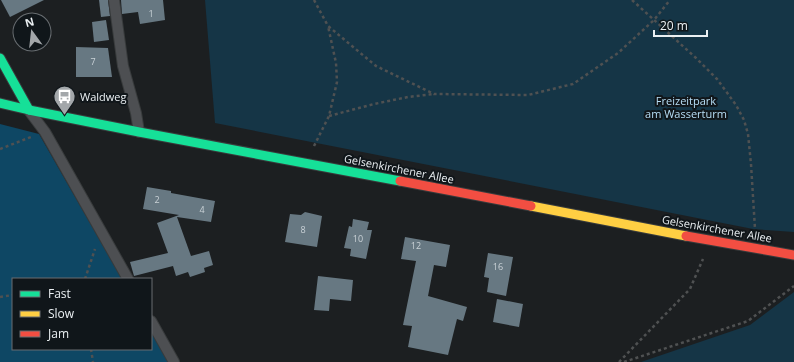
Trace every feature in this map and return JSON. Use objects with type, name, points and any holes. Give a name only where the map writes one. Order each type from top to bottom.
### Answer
[{"type":"main road","points":[[0,58],[29,110]]},
{"type":"main road","name":"Gelsenkirchener Allee","points":[[0,103],[139,132],[794,255]]},
{"type":"lane","points":[[114,0],[123,66],[136,113],[139,132]]},
{"type":"lane","points":[[29,110],[45,132],[127,278]]},
{"type":"lane","points":[[152,323],[174,362]]},
{"type":"path","points":[[314,0],[328,26],[336,63],[337,82],[329,116],[314,146]]},
{"type":"path","points":[[632,0],[696,58],[716,79],[736,105],[744,120],[748,134],[751,164],[755,234]]},
{"type":"path","points":[[329,116],[408,97],[434,94],[528,95],[573,84],[618,53],[654,20],[670,0]]},
{"type":"path","points":[[328,26],[376,66],[434,94]]},
{"type":"path","points":[[0,149],[45,132]]},
{"type":"path","points":[[85,278],[102,232]]},
{"type":"path","points":[[619,362],[690,289],[703,259]]},
{"type":"path","points":[[624,362],[748,321],[794,286]]},
{"type":"path","points":[[0,297],[12,295]]},
{"type":"path","points":[[91,350],[93,362]]},
{"type":"green space","name":"Freizeitpark am Wasserturm","points":[[205,0],[794,0],[794,232],[753,229],[215,123]]},
{"type":"green space","points":[[794,292],[794,362],[641,362],[750,325]]},
{"type":"shaded area","points":[[0,124],[39,134],[121,278],[12,278],[12,350],[152,350],[152,332],[169,362],[0,362]]},
{"type":"building","points":[[1,0],[44,0],[20,12],[12,12],[12,16],[10,17]]},
{"type":"building","points":[[99,0],[108,0],[110,16],[101,17]]},
{"type":"building","points":[[121,0],[163,0],[165,20],[140,24],[138,12],[122,14]]},
{"type":"building","points":[[106,20],[109,40],[94,42],[92,22]]},
{"type":"building","points":[[76,47],[108,48],[112,77],[76,77]]},
{"type":"building","points":[[147,187],[215,201],[211,222],[177,217],[191,256],[209,251],[213,265],[204,268],[205,272],[190,277],[188,272],[176,276],[173,266],[134,276],[130,262],[168,253],[157,223],[179,215],[143,209]]},
{"type":"building","points":[[305,212],[322,216],[317,247],[285,242],[290,214],[301,215]]},
{"type":"building","points":[[353,219],[369,222],[367,230],[372,230],[366,259],[350,256],[351,249],[344,248],[349,226],[352,227]]},
{"type":"building","points":[[405,237],[450,245],[446,267],[434,265],[428,296],[467,307],[463,321],[457,319],[448,355],[408,347],[412,326],[403,325],[416,261],[401,259]]},
{"type":"building","points":[[488,253],[513,257],[506,296],[487,292],[489,278],[484,277]]},
{"type":"building","points":[[318,276],[353,280],[351,301],[330,299],[329,311],[314,310]]},
{"type":"building","points":[[497,299],[523,304],[519,327],[493,322]]},
{"type":"traffic: fast","points":[[0,58],[29,110]]},
{"type":"traffic: fast","points":[[0,103],[139,132],[400,181]]},
{"type":"traffic: slow","points":[[531,206],[686,236]]},
{"type":"traffic: jam","points":[[400,181],[531,206]]},
{"type":"traffic: jam","points":[[686,236],[794,255]]},
{"type":"place","name":"Waldweg","points":[[65,116]]}]
